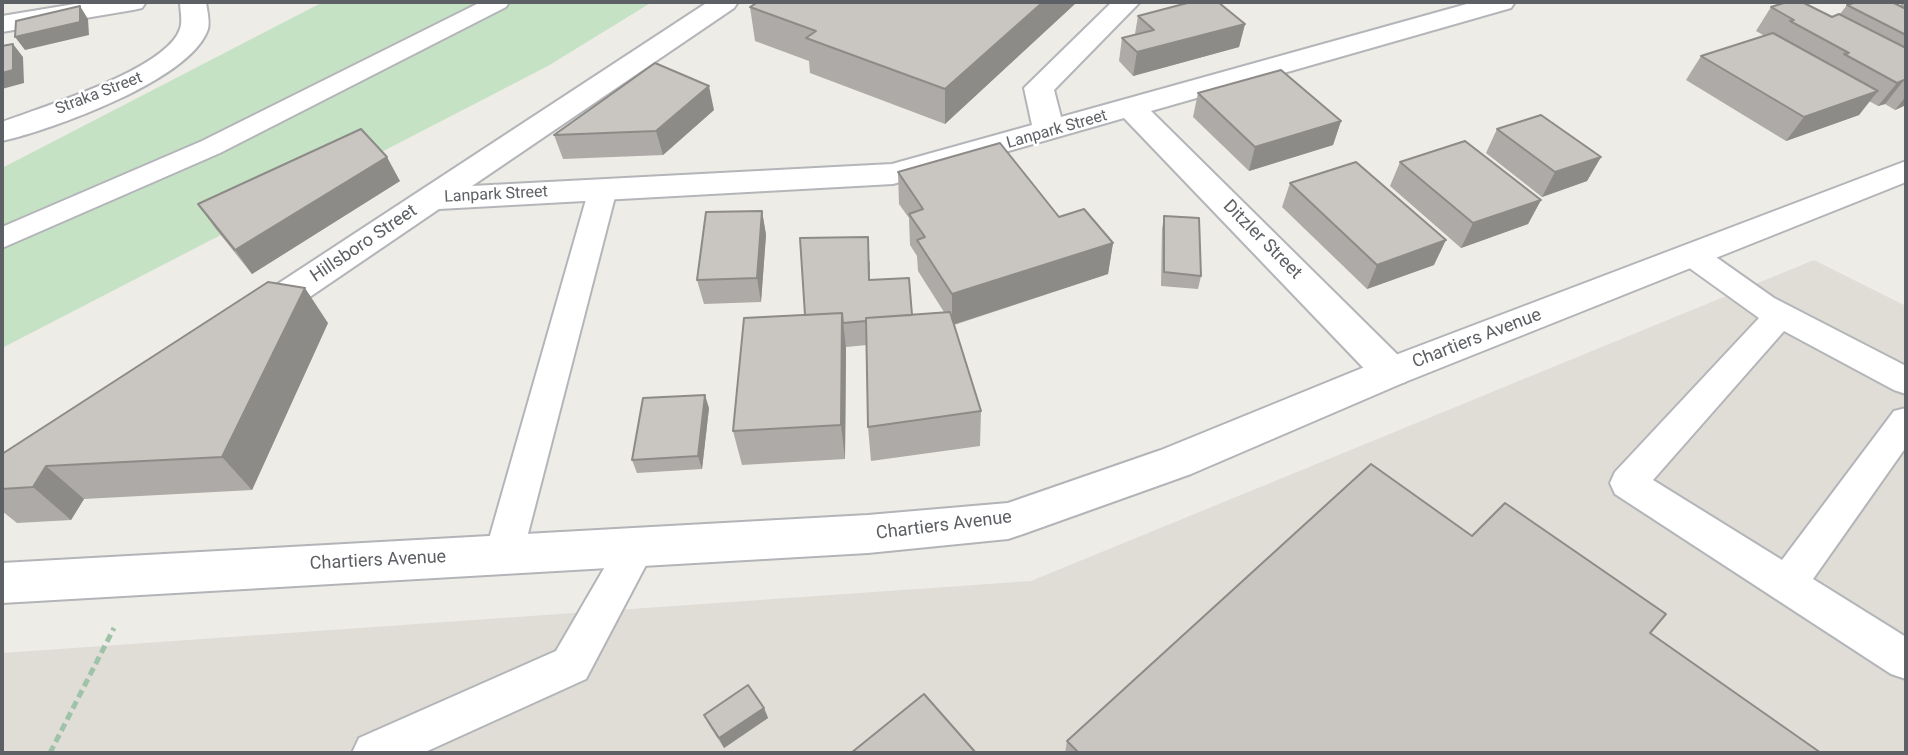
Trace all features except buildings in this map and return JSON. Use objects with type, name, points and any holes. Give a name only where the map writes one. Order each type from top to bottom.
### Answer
[{"type":"street","points":[[2,24],[133,2]]},
{"type":"street","name":"Straka Street","points":[[2,132],[147,76],[176,55],[194,28],[193,2]]},
{"type":"street","name":"Hillsboro Street","points":[[222,338],[725,2]]},
{"type":"street","points":[[1049,132],[1039,88],[1127,2]]},
{"type":"street","name":"Lanpark Street","points":[[432,199],[893,174],[1502,2]]},
{"type":"street","name":"Ditzler Street","points":[[1132,108],[1391,372]]},
{"type":"street","name":"Chartiers Avenue","points":[[2,583],[869,534],[1008,521],[1176,462],[1391,372],[1902,177]]},
{"type":"lane","points":[[2,238],[211,146],[498,2]]},
{"type":"lane","points":[[504,553],[603,189]]},
{"type":"lane","points":[[1692,255],[1763,306],[1906,381]]},
{"type":"lane","points":[[1780,316],[1628,483],[1906,660]]},
{"type":"lane","points":[[1787,583],[1906,421]]},
{"type":"lane","points":[[374,753],[570,665],[636,546]]},
{"type":"path","points":[[50,753],[141,575]]},
{"type":"shaded area","points":[[1814,260],[1906,306],[1906,753],[2,753],[2,653],[1031,581]]},
{"type":"green space","points":[[323,2],[652,2],[548,66],[2,348],[2,168]]}]
